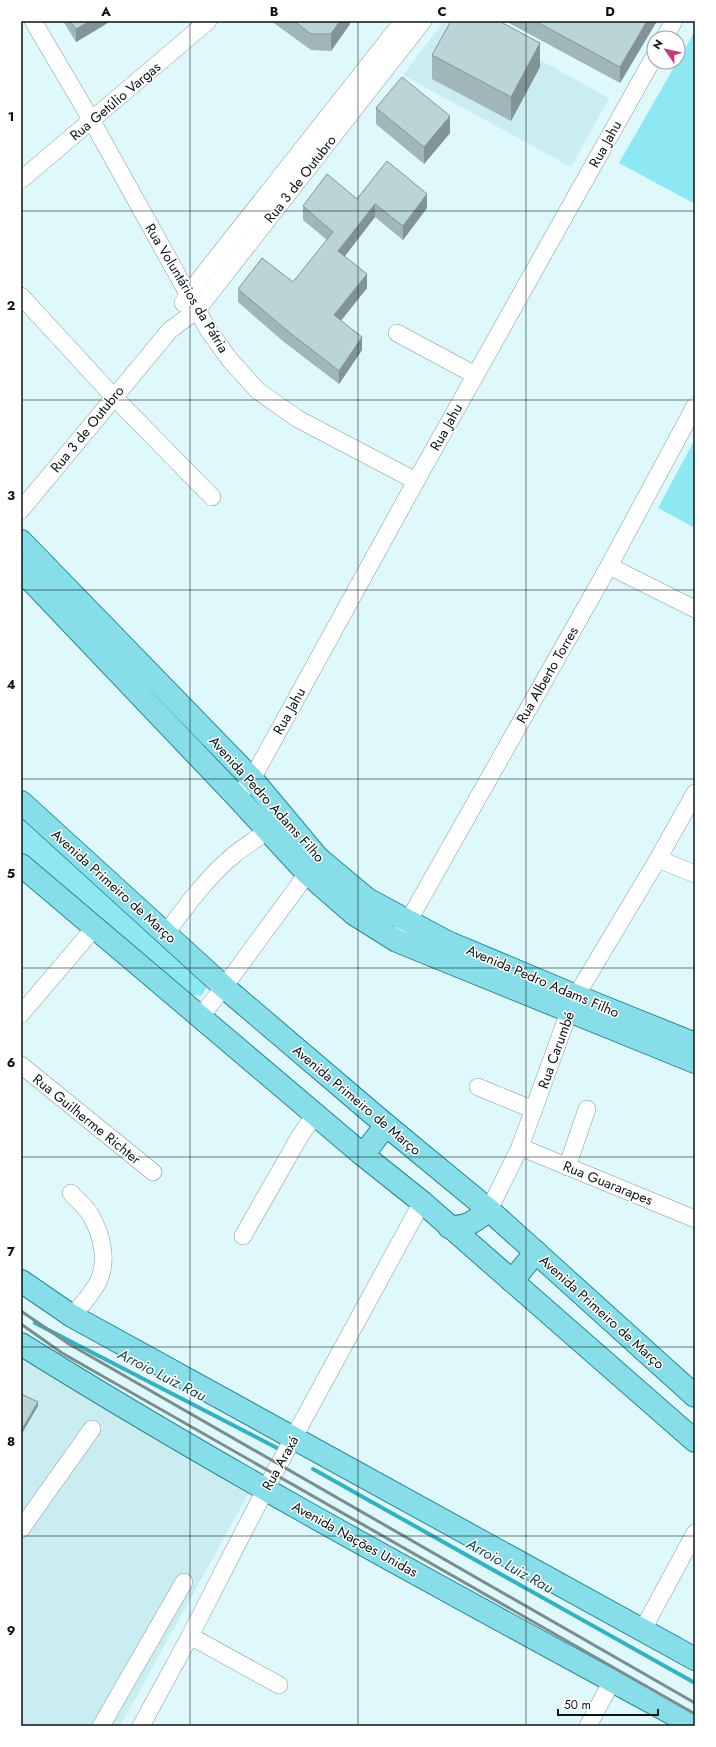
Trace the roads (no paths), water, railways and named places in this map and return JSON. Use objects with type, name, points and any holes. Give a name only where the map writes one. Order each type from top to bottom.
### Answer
[{"type":"main road","name":"Avenida Pedro Adams Filho","points":[[21,542],[252,779],[275,824]]},
{"type":"main road","name":"Avenida Pedro Adams Filho","points":[[21,570],[238,797],[275,824],[354,914],[397,942],[573,1004],[695,1044]]},
{"type":"main road","name":"Avenida Primeiro de Março","points":[[21,802],[224,987],[386,1125],[489,1210],[695,1396]]},
{"type":"main road","points":[[21,865],[363,1155],[422,1202],[695,1441]]},
{"type":"main road","name":"Avenida Pedro Adams Filho","points":[[313,866],[367,899],[447,942],[695,1062]]},
{"type":"main road","points":[[363,1155],[386,1125]]},
{"type":"main road","points":[[449,1226],[462,1226],[474,1222],[489,1210]]},
{"type":"main road","points":[[512,1281],[536,1252]]},
{"type":"main road","points":[[21,1281],[72,1316],[695,1659]]},
{"type":"main road","name":"Avenida Nações Unidas","points":[[21,1344],[80,1381],[265,1490],[695,1726]]},
{"type":"street","name":"Rua Voluntários da Pátria","points":[[34,21],[92,121],[209,332],[230,360],[258,391],[298,419],[416,481]]},
{"type":"street","name":"Rua Getúlio Vargas","points":[[21,180],[208,21]]},
{"type":"street","name":"Rua 3 de Outubro","points":[[21,510],[113,396],[170,330],[197,310],[311,153],[402,32],[423,21]]},
{"type":"street","points":[[669,30],[674,21]]},
{"type":"street","name":"Rua Jahu","points":[[238,797],[252,779],[416,481],[646,70]]},
{"type":"street","name":"Rua 3 de Outubro","points":[[170,330],[188,294],[311,153]]},
{"type":"street","points":[[21,296],[113,396],[212,497]]},
{"type":"street","points":[[397,333],[475,375]]},
{"type":"street","name":"Rua Alberto Torres","points":[[397,942],[407,921],[609,566],[695,406]]},
{"type":"street","points":[[609,566],[695,609]]},
{"type":"street","name":"Rua Carumbé","points":[[489,1210],[520,1147],[573,1004],[695,793]]},
{"type":"street","points":[[166,933],[193,898],[234,855],[275,824]]},
{"type":"street","points":[[658,859],[695,874]]},
{"type":"street","points":[[200,1017],[224,987],[313,866]]},
{"type":"street","points":[[21,1014],[94,927]]},
{"type":"street","name":"Rua Guilherme Richter","points":[[21,1065],[152,1172]]},
{"type":"street","points":[[478,1087],[534,1110]]},
{"type":"street","points":[[567,1167],[587,1110]]},
{"type":"street","points":[[243,1236],[300,1136],[315,1114]]},
{"type":"street","name":"Rua Guararapes","points":[[520,1147],[695,1219]]},
{"type":"street","points":[[71,1193],[89,1213],[100,1233],[103,1256],[102,1272],[97,1284],[72,1316]]},
{"type":"street","name":"Rua Araxá","points":[[141,1726],[190,1636],[265,1490],[422,1202]]},
{"type":"street","points":[[21,1529],[92,1429]]},
{"type":"street","points":[[642,1631],[695,1533]]},
{"type":"street","points":[[101,1726],[184,1582]]},
{"type":"street","points":[[190,1636],[279,1685]]},
{"type":"street","points":[[588,1726],[612,1681]]},
{"type":"waterway","name":"Arroio Luiz Rau","points":[[35,1323],[279,1449]]},
{"type":"waterway","name":"Arroio Luiz Rau","points":[[313,1469],[695,1683]]},
{"type":"railway","points":[[21,1311],[69,1344],[695,1703]]},
{"type":"railway","points":[[21,1324],[62,1353],[695,1714]]}]
